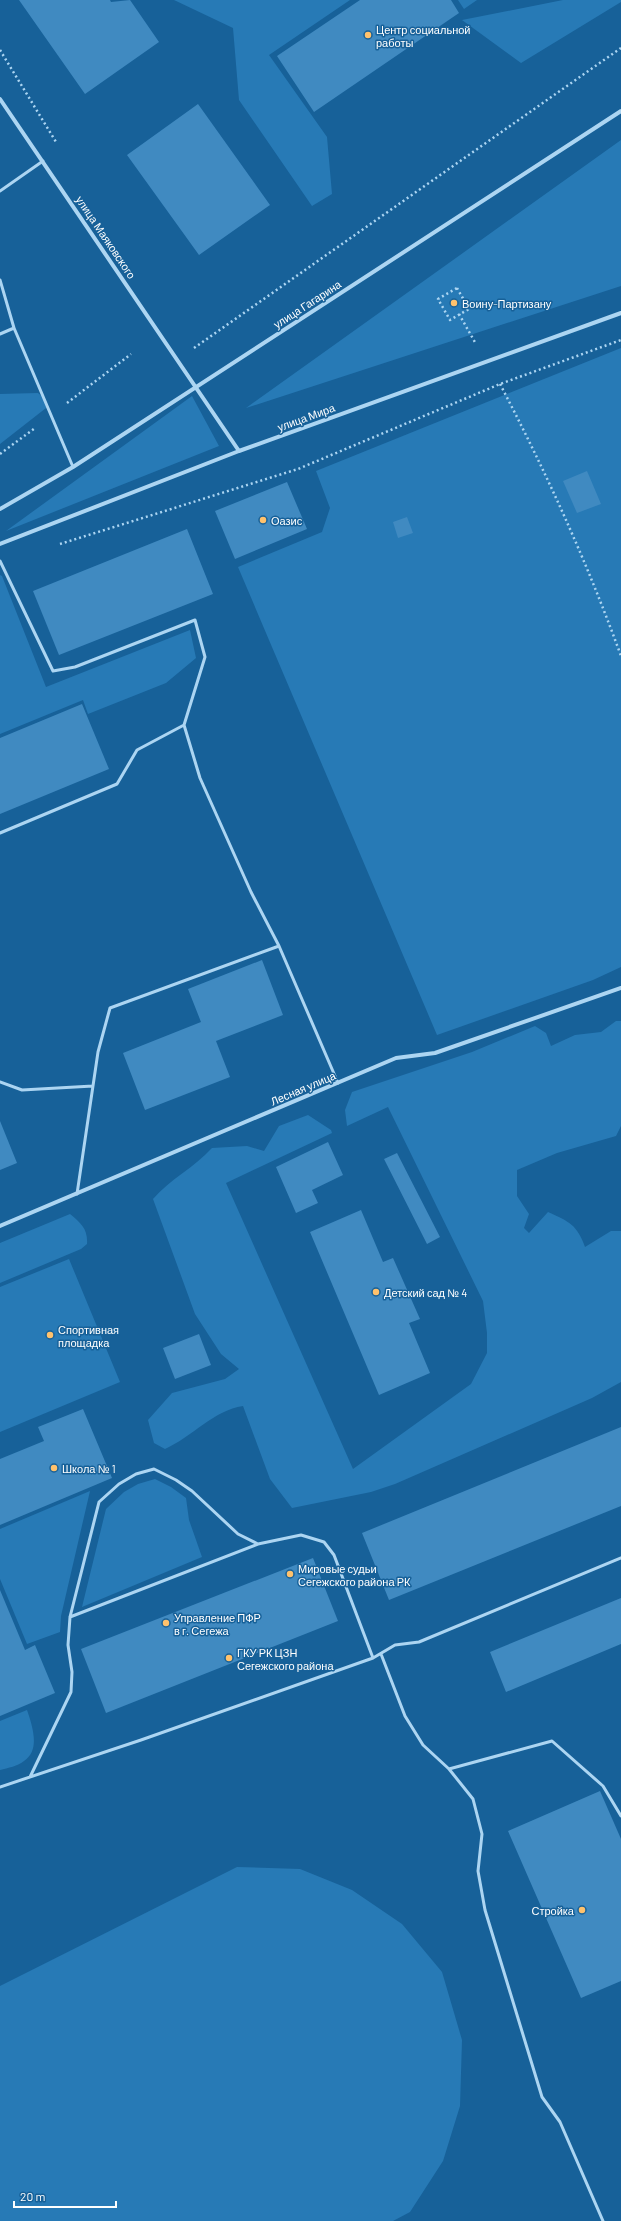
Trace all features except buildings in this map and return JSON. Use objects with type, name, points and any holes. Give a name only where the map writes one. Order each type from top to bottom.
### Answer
[{"type":"street","name":"улица Маяковского","points":[[0,99],[44,161],[239,451]]},
{"type":"street","name":"улица Гагарина","points":[[0,509],[73,467],[621,111]]},
{"type":"street","name":"улица Мира","points":[[0,544],[239,451],[621,313]]},
{"type":"street","name":"Лесная улица","points":[[0,1226],[396,1058],[436,1053],[621,988]]},
{"type":"lane","points":[[0,191],[44,161]]},
{"type":"lane","points":[[0,280],[14,328],[73,467]]},
{"type":"lane","points":[[0,334],[14,328]]},
{"type":"lane","points":[[0,561],[53,671],[75,667],[195,620],[205,657],[184,725],[200,778],[251,892],[279,946],[338,1083]]},
{"type":"lane","points":[[0,833],[117,784],[137,750],[184,725]]},
{"type":"lane","points":[[77,1194],[98,1052],[110,1008],[279,946]]},
{"type":"lane","points":[[0,1082],[22,1090],[93,1086]]},
{"type":"lane","points":[[30,1777],[71,1692],[72,1672],[68,1645],[70,1617],[99,1502],[118,1484],[136,1474],[154,1469],[176,1480],[192,1491],[238,1534],[258,1544]]},
{"type":"lane","points":[[70,1617],[258,1544],[301,1535],[324,1542],[334,1555],[373,1658]]},
{"type":"lane","points":[[0,1787],[373,1658],[395,1645],[419,1642],[621,1558]]},
{"type":"lane","points":[[382,1654],[405,1716],[423,1745],[449,1769],[473,1799],[482,1834],[478,1871],[485,1910],[542,2097],[560,2122],[603,2221]]},
{"type":"lane","points":[[449,1769],[552,1741],[603,1786],[621,1816]]},
{"type":"path","points":[[192,349],[621,48]]},
{"type":"path","points":[[0,50],[58,145]]},
{"type":"path","points":[[457,288],[469,309],[459,314],[450,320],[438,299],[457,288]]},
{"type":"path","points":[[459,314],[486,362]]},
{"type":"path","points":[[54,546],[298,469],[500,384],[621,340]]},
{"type":"path","points":[[500,384],[549,480],[570,528],[621,656]]},
{"type":"shaded area","points":[[174,0],[350,0],[269,55],[327,137],[332,194],[312,206],[239,100],[233,28]]},
{"type":"shaded area","points":[[458,0],[477,0],[464,9]]},
{"type":"shaded area","points":[[563,0],[621,0],[621,2],[521,63],[462,20]]},
{"type":"shaded area","points":[[621,140],[621,286],[246,408]]},
{"type":"shaded area","points":[[621,348],[621,967],[593,980],[437,1035],[238,567],[322,532],[330,508],[316,471]]},
{"type":"shaded area","points":[[38,393],[45,399],[46,408],[0,444],[0,394]]},
{"type":"shaded area","points":[[192,396],[219,446],[6,531]]},
{"type":"shaded area","points":[[0,575],[2,576],[46,687],[190,630],[196,658],[166,683],[88,714],[83,700],[0,734]]},
{"type":"shaded area","points":[[616,1021],[621,1021],[621,1126],[616,1136],[557,1153],[517,1170],[517,1196],[529,1214],[524,1228],[529,1233],[548,1212],[572,1225],[579,1234],[585,1247],[611,1231],[621,1231],[621,1382],[592,1398],[395,1484],[371,1492],[292,1508],[270,1479],[243,1406],[222,1413],[165,1449],[154,1443],[148,1420],[172,1393],[225,1379],[239,1369],[221,1354],[195,1314],[153,1199],[174,1179],[198,1162],[212,1148],[247,1146],[264,1151],[279,1126],[308,1115],[331,1130],[332,1133],[226,1183],[353,1469],[471,1384],[487,1353],[487,1333],[483,1301],[388,1107],[347,1126],[345,1110],[352,1092],[472,1052],[535,1026],[546,1033],[551,1046],[575,1035],[601,1032]]},
{"type":"shaded area","points":[[70,1214],[85,1230],[87,1244],[81,1249],[0,1283],[0,1243]]},
{"type":"shaded area","name":"Спортивная площадка","points":[[69,1259],[120,1382],[0,1432],[0,1287]]},
{"type":"shaded area","points":[[155,1479],[171,1487],[186,1498],[189,1520],[202,1557],[82,1607],[106,1509],[124,1492],[138,1484]]},
{"type":"shaded area","points":[[90,1491],[61,1616],[60,1632],[27,1644],[0,1579],[0,1529]]},
{"type":"shaded area","points":[[27,1710],[34,1737],[32,1750],[29,1756],[22,1763],[0,1770],[0,1721]]},
{"type":"shaded area","points":[[237,1867],[300,1869],[352,1890],[402,1924],[442,1972],[462,2040],[460,2106],[443,2161],[410,2212],[393,2221],[0,2221],[0,1986]]},
{"type":"place","name":"Центр социальной работы","points":[[368,35]]},
{"type":"place","name":"Воину-Партизану","points":[[454,303]]},
{"type":"place","name":"Оазис","points":[[263,520]]},
{"type":"place","name":"Детский сад № 4","points":[[376,1292]]},
{"type":"place","name":"Спортивная площадка","points":[[50,1335]]},
{"type":"place","name":"Школа № 1","points":[[54,1468]]},
{"type":"place","name":"Мировые судьи Сегежского района РК","points":[[290,1574]]},
{"type":"place","name":"Управление ПФР в г. Сегежа","points":[[166,1623]]},
{"type":"place","name":"ГКУ РК ЦЗН Сегежского района","points":[[229,1658]]},
{"type":"place","name":"Стройка","points":[[582,1910]]}]
